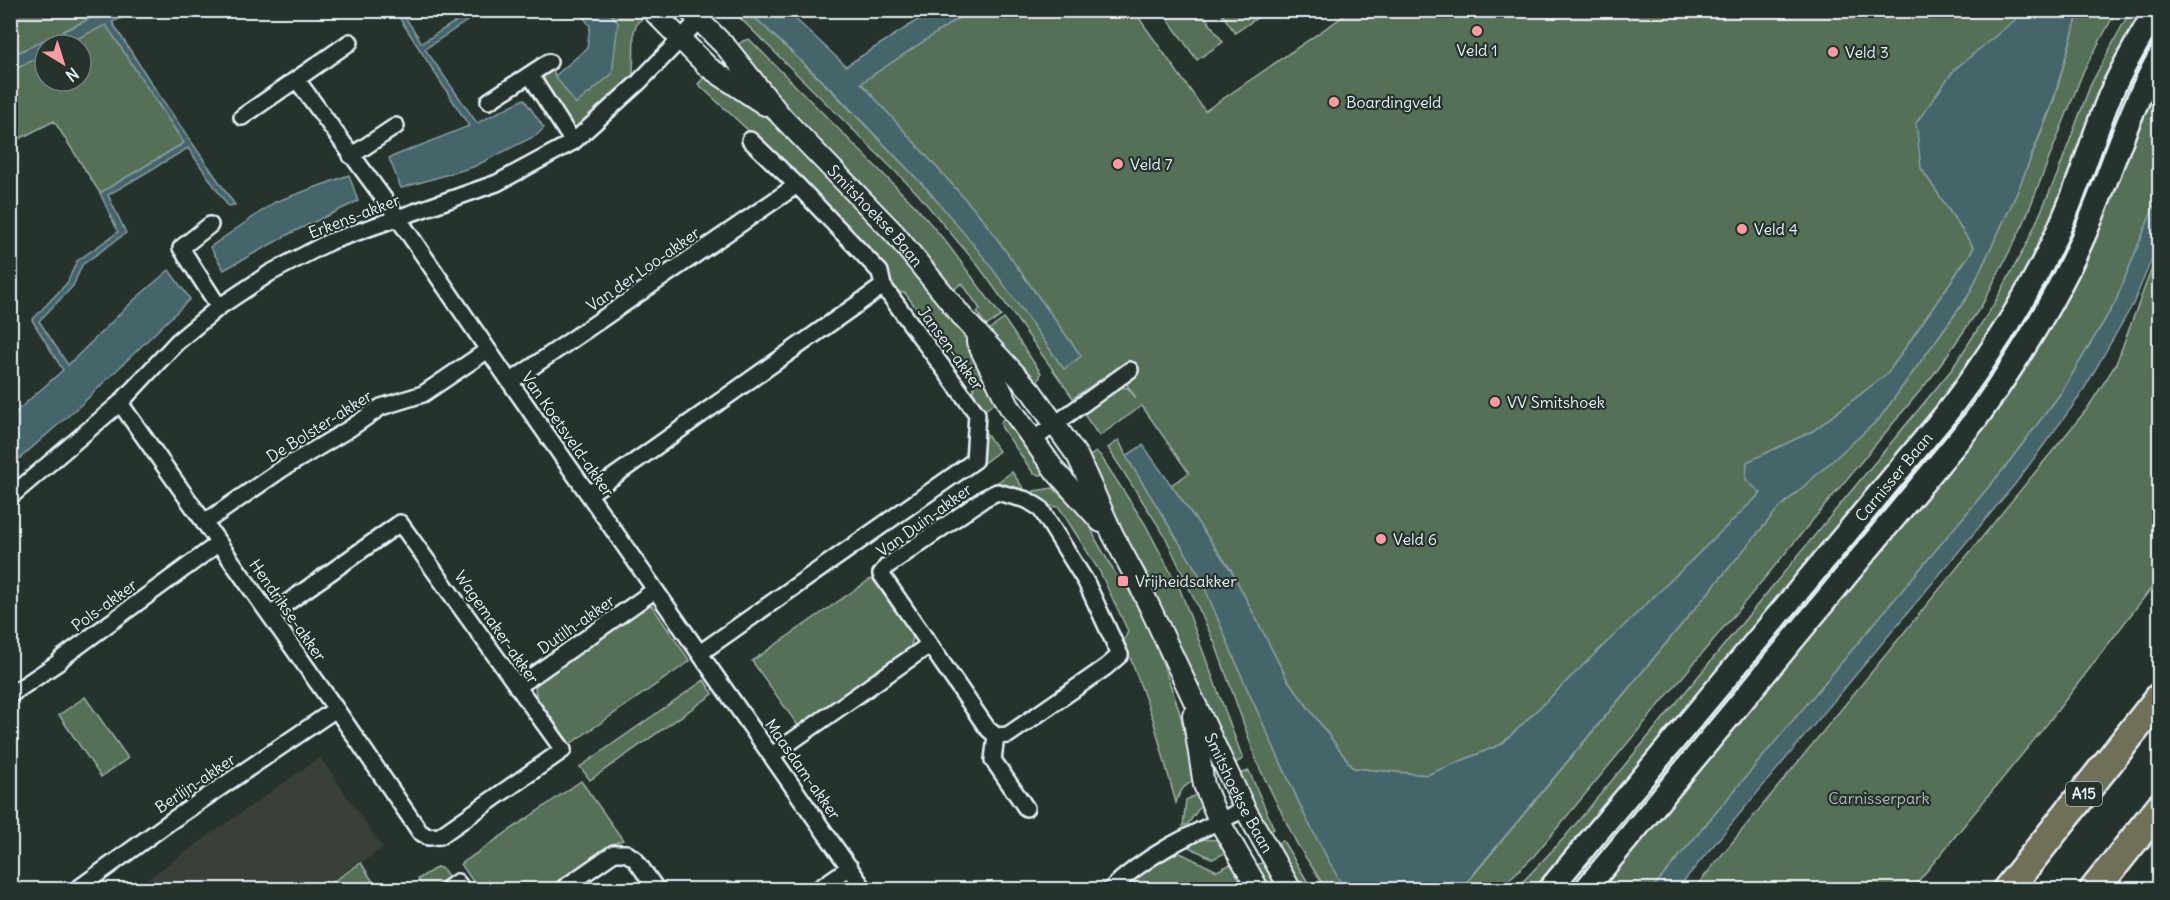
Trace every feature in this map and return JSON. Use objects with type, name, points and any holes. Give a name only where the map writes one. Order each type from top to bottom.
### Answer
[{"type":"highway","name":"A15","points":[[2007,890],[2160,697]]},
{"type":"highway","points":[[2094,890],[2160,807]]},
{"type":"main road","name":"Carnisser Baan","points":[[1549,890],[1937,424],[1986,359],[2022,300],[2054,240],[2111,94],[2156,10]]},
{"type":"main road","name":"Carnisser Baan","points":[[1585,890],[1976,419],[2013,367],[2062,283],[2099,199],[2127,123],[2147,78],[2160,56]]},
{"type":"street","name":"Smitshoekse Baan","points":[[652,10],[708,67],[781,116]]},
{"type":"street","name":"Smitshoekse Baan","points":[[694,15],[727,48],[781,116],[895,234],[965,320],[1031,391],[1078,457],[1113,535],[1136,578],[1245,809],[1291,890]]},
{"type":"street","name":"Erkens-akker","points":[[10,497],[120,403],[177,342],[219,307],[270,273],[329,242],[497,183],[573,142],[639,82],[680,39],[694,15]]},
{"type":"street","points":[[242,117],[350,42]]},
{"type":"street","points":[[489,101],[549,62]]},
{"type":"street","points":[[530,75],[573,142]]},
{"type":"street","name":"Van Koetsveld-akker","points":[[297,80],[398,218],[711,669]]},
{"type":"street","points":[[351,156],[396,126]]},
{"type":"street","points":[[589,494],[883,286],[880,272],[797,184],[750,140]]},
{"type":"street","name":"Van der Loo-akker","points":[[510,382],[797,184]]},
{"type":"street","points":[[210,225],[181,248],[219,307]]},
{"type":"street","name":"Jansen-akker","points":[[700,654],[974,461],[977,414],[883,286]]},
{"type":"street","name":"Smitshoekse Baan","points":[[965,320],[1009,406],[1056,472],[1113,535]]},
{"type":"street","name":"De Bolster-akker","points":[[204,524],[282,469],[381,407],[423,394],[488,350]]},
{"type":"street","points":[[1033,440],[1130,370]]},
{"type":"street","name":"Hendrikse-akker","points":[[120,403],[420,832],[428,837]]},
{"type":"street","name":"Van Duin-akker","points":[[997,492],[1027,501],[1040,508],[1086,582],[1120,655],[1008,735],[996,736],[987,729],[929,645],[881,574],[887,566],[997,492]]},
{"type":"street","name":"Wagemaker-akker","points":[[270,615],[400,523],[563,750],[440,836],[428,837]]},
{"type":"street","name":"Pols-akker","points":[[10,695],[51,668],[219,543]]},
{"type":"street","name":"Dutilh-akker","points":[[517,687],[655,590]]},
{"type":"street","points":[[772,755],[929,645]]},
{"type":"street","name":"Maasdam-akker","points":[[711,669],[865,890]]},
{"type":"street","name":"Smitshoekse Baan","points":[[1190,695],[1204,785],[1219,821],[1259,890]]},
{"type":"street","name":"Berlijn-akker","points":[[76,890],[171,821],[336,709]]},
{"type":"street","points":[[996,736],[993,760],[1026,808]]},
{"type":"street","points":[[1110,890],[1123,876],[1177,842],[1245,809]]},
{"type":"street","points":[[561,890],[614,853],[626,854],[635,858],[657,890]]},
{"type":"street","points":[[818,890],[850,867]]},
{"type":"shaded area","points":[[320,757],[383,848],[322,889],[132,890]]},
{"type":"green space","points":[[11,11],[106,11],[60,33],[33,33],[33,46],[11,56]]},
{"type":"green space","points":[[609,11],[644,11],[648,14],[638,22],[634,31],[633,80],[577,130],[567,126],[543,87],[545,73],[553,68],[555,76],[618,24]]},
{"type":"green space","name":"VV Smitshoek","points":[[733,11],[748,11],[832,91],[927,189],[987,260],[1064,369],[1081,356],[982,218],[861,83],[969,11],[1134,11],[1205,111],[1351,11],[2027,11],[1954,70],[1921,168],[1974,248],[1888,373],[1813,431],[1747,462],[1761,493],[1502,744],[1427,775],[1353,768],[1287,679],[1231,570],[1171,485],[1189,473],[1142,406],[1099,436],[1083,413],[1120,387],[1128,388],[1136,398],[1116,369],[1073,398],[980,268],[917,193]]},
{"type":"green space","points":[[1162,11],[1201,11],[1223,42],[1197,60]]},
{"type":"green space","points":[[1220,11],[1258,11],[1261,15],[1235,33]]},
{"type":"green space","points":[[2079,11],[2116,11],[2083,72],[2023,225],[1982,305],[1934,374],[1533,857],[1499,889],[1461,890],[1777,510],[1879,419],[1968,296],[2016,195],[2053,103]]},
{"type":"green space","points":[[2130,11],[2150,11],[2067,193],[1983,353],[1542,889],[1515,890],[1564,838],[1952,369],[1994,304],[2027,243],[2057,175],[2090,86]]},
{"type":"green space","points":[[2159,17],[2159,43],[2142,72],[2092,202],[2002,372],[1576,889],[1558,890],[1940,431],[2098,144]]},
{"type":"green space","points":[[106,24],[184,143],[100,193],[54,121],[11,143],[11,71],[33,60],[33,93],[93,93],[93,33],[88,33]]},
{"type":"green space","points":[[749,39],[916,207],[946,242],[1001,316],[986,326],[977,312],[980,309],[962,283],[953,290],[898,222],[860,181],[767,92],[734,48]]},
{"type":"green space","points":[[2159,74],[2159,194],[2115,303],[2061,393],[2003,470],[1652,889],[1594,890],[1995,406]]},
{"type":"green space","points":[[707,75],[760,110],[819,165],[902,255],[947,312],[983,364],[998,401],[983,411],[972,396],[974,386],[905,293],[896,292],[891,288],[888,274],[855,236],[788,167],[698,84]]},
{"type":"green space","name":"Carnisserpark","points":[[2159,249],[2159,578],[2047,724],[1912,889],[1694,889],[2087,409],[2116,364]]},
{"type":"green space","points":[[1004,319],[1041,373],[1039,380],[1033,384],[984,333]]},
{"type":"green space","points":[[1007,415],[1047,472],[1041,475],[1034,474],[1002,428],[1002,421]]},
{"type":"green space","points":[[985,432],[999,451],[981,465]]},
{"type":"green space","points":[[1119,440],[1126,456],[1200,576],[1246,686],[1307,820],[1344,889],[1326,889],[1297,844],[1259,767],[1216,646],[1165,536],[1108,448]]},
{"type":"green space","points":[[1096,452],[1145,524],[1181,592],[1243,759],[1232,765],[1206,716],[1148,575],[1096,487],[1087,458]]},
{"type":"green space","points":[[1012,472],[1026,492],[995,484]]},
{"type":"green space","points":[[1053,488],[1088,521],[1096,540],[1122,585],[1126,585],[1155,641],[1179,710],[1196,780],[1183,788],[1176,803],[1153,719],[1124,641],[1128,631],[1100,572],[1059,507],[1048,506],[1033,495],[1034,491]]},
{"type":"green space","points":[[872,578],[913,636],[911,647],[799,727],[752,661]]},
{"type":"green space","points":[[649,602],[690,661],[570,744],[536,696],[535,687],[540,680]]},
{"type":"green space","points":[[704,680],[713,694],[590,780],[580,767]]},
{"type":"green space","points":[[85,697],[128,758],[101,777],[59,715]]},
{"type":"green space","points":[[1249,771],[1274,829],[1267,833],[1236,775]]},
{"type":"green space","points":[[581,781],[623,840],[550,889],[478,889],[461,864]]},
{"type":"green space","points":[[1201,792],[1205,800],[1188,824],[1183,826],[1186,800]]},
{"type":"green space","points":[[1199,839],[1219,840],[1229,851],[1213,859],[1185,845]]},
{"type":"green space","points":[[1283,841],[1312,889],[1300,889],[1271,844]]},
{"type":"green space","points":[[1174,850],[1217,871],[1235,862],[1252,890],[1116,890]]},
{"type":"green space","points":[[1266,861],[1283,889],[1268,889],[1252,867]]},
{"type":"green space","points":[[361,863],[377,888],[322,889]]},
{"type":"green space","points":[[437,867],[443,869],[451,880],[438,889],[425,890],[418,879]]},
{"type":"water","points":[[2027,10],[2079,11],[2053,101],[2016,195],[1968,296],[1879,419],[1777,510],[1461,889],[1344,889],[1307,820],[1246,686],[1200,576],[1126,456],[1143,445],[1231,570],[1287,679],[1353,768],[1427,775],[1502,744],[1761,493],[1746,480],[1747,462],[1813,431],[1888,373],[1974,248],[1921,168],[1916,123],[1954,70]]},
{"type":"water","points":[[106,11],[130,11],[132,14],[112,22],[235,205],[228,206],[188,148],[108,195],[126,233],[82,265],[73,286],[39,321],[68,365],[134,300],[169,270],[190,299],[85,401],[11,466],[11,416],[63,370],[32,320],[67,283],[77,261],[118,232],[100,193],[184,143],[106,25],[89,33],[60,33]]},
{"type":"water","points":[[395,11],[401,11],[422,43],[472,11],[482,11],[425,49],[477,123],[524,99],[544,128],[537,135],[473,167],[401,188],[389,158],[469,126]]},
{"type":"water","points":[[579,11],[609,11],[618,23],[612,74],[576,104],[555,76],[587,48],[590,26]]},
{"type":"water","points":[[748,11],[787,11],[846,66],[932,11],[969,11],[861,83],[982,218],[1081,356],[1064,369],[987,261],[927,189],[833,91]]},
{"type":"water","points":[[33,46],[33,60],[11,71],[11,56]]},
{"type":"water","points":[[349,175],[358,201],[291,233],[224,270],[210,247],[275,202]]},
{"type":"water","points":[[2159,194],[2159,242],[2133,304],[2080,396],[2015,484],[1677,889],[1652,889],[2003,470],[2061,393],[2115,303]]},
{"type":"place","name":"Veld 1","points":[[1477,31]]},
{"type":"place","name":"Veld 3","points":[[1833,52]]},
{"type":"place","name":"Boardingveld","points":[[1334,102]]},
{"type":"place","name":"Veld 7","points":[[1118,164]]},
{"type":"place","name":"Veld 4","points":[[1742,229]]},
{"type":"place","name":"VV Smitshoek","points":[[1495,402]]},
{"type":"place","name":"Veld 6","points":[[1381,539]]},
{"type":"place","name":"Vrijheidsakker","points":[[1123,581]]}]
